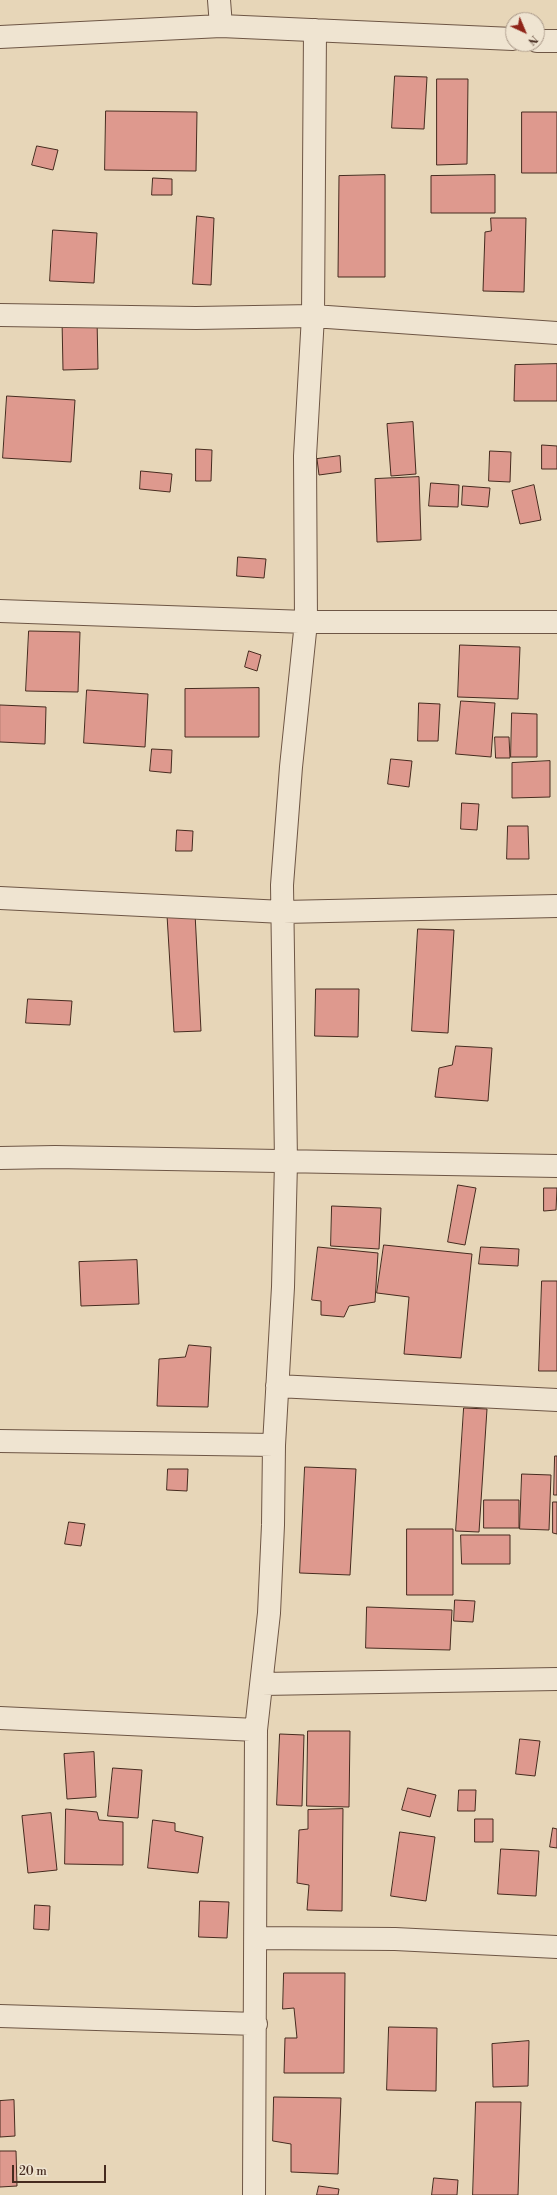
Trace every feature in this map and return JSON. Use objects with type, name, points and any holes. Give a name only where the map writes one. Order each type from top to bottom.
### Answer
[{"type":"street","points":[[219,0],[221,26]]},
{"type":"street","points":[[0,37],[221,26],[505,39]]},
{"type":"street","points":[[254,2195],[256,2024],[256,1730],[262,1684],[274,1525],[276,1386],[283,1288],[286,1162],[282,885],[290,767],[306,622],[305,456],[313,316],[315,30]]},
{"type":"street","points":[[545,41],[557,41]]},
{"type":"street","points":[[0,315],[196,318],[313,316],[557,333]]},
{"type":"street","points":[[0,611],[306,622],[557,622]]},
{"type":"street","points":[[0,898],[283,912],[557,906]]},
{"type":"street","points":[[0,1158],[55,1157],[557,1166]]},
{"type":"street","points":[[276,1386],[557,1400]]},
{"type":"street","points":[[0,1440],[274,1445]]},
{"type":"street","points":[[262,1684],[557,1679]]},
{"type":"street","points":[[0,1718],[256,1730]]},
{"type":"street","points":[[256,1938],[395,1939],[557,1947]]},
{"type":"street","points":[[0,2016],[256,2024]]},
{"type":"building","points":[[395,76],[427,77],[424,129],[392,128]]},
{"type":"building","points":[[437,79],[468,79],[467,164],[437,165]]},
{"type":"building","points":[[106,111],[197,112],[196,171],[105,170]]},
{"type":"building","points":[[522,112],[557,112],[557,173],[522,173]]},
{"type":"building","points":[[37,146],[58,150],[53,170],[32,165]]},
{"type":"building","points":[[385,175],[385,277],[338,277],[339,176]]},
{"type":"building","points":[[495,175],[495,213],[431,213],[431,176]]},
{"type":"building","points":[[153,178],[172,179],[172,195],[152,195]]},
{"type":"building","points":[[197,216],[214,218],[211,285],[193,284]]},
{"type":"building","points":[[491,218],[526,218],[524,292],[483,291],[485,232],[491,231]]},
{"type":"building","points":[[53,230],[97,233],[94,283],[50,281]]},
{"type":"building","points":[[97,318],[98,369],[63,370],[62,319]]},
{"type":"building","points":[[557,364],[557,401],[514,401],[515,365]]},
{"type":"building","points":[[7,396],[75,400],[71,462],[3,458]]},
{"type":"building","points":[[413,422],[416,474],[391,476],[387,424]]},
{"type":"building","points":[[542,445],[557,446],[557,469],[542,469]]},
{"type":"building","points":[[196,449],[212,450],[211,481],[196,481]]},
{"type":"building","points":[[490,451],[511,452],[510,482],[489,481]]},
{"type":"building","points":[[340,456],[341,472],[319,475],[317,459]]},
{"type":"building","points":[[141,471],[172,474],[170,492],[140,489]]},
{"type":"building","points":[[419,477],[421,540],[377,542],[375,479]]},
{"type":"building","points":[[431,483],[459,485],[458,507],[429,506]]},
{"type":"building","points":[[534,485],[541,520],[520,524],[512,491]]},
{"type":"building","points":[[463,486],[490,488],[488,507],[462,505]]},
{"type":"building","points":[[238,557],[266,559],[264,578],[237,576]]},
{"type":"building","points":[[29,631],[80,632],[78,692],[26,691]]},
{"type":"building","points":[[460,645],[520,647],[518,699],[458,697]]},
{"type":"building","points":[[249,651],[261,655],[257,671],[245,667]]},
{"type":"building","points":[[259,688],[259,737],[185,737],[185,689]]},
{"type":"building","points":[[87,690],[148,694],[145,747],[84,743]]},
{"type":"building","points":[[461,701],[495,703],[491,757],[456,754]]},
{"type":"building","points":[[419,703],[440,704],[438,741],[418,741]]},
{"type":"building","points":[[0,705],[46,707],[45,744],[0,742]]},
{"type":"building","points":[[512,713],[537,714],[537,757],[511,757]]},
{"type":"building","points":[[495,737],[509,737],[510,758],[496,758]]},
{"type":"building","points":[[152,749],[172,750],[171,773],[150,771]]},
{"type":"building","points":[[391,759],[412,761],[409,787],[388,784]]},
{"type":"building","points":[[550,761],[550,797],[512,798],[512,763]]},
{"type":"building","points":[[462,803],[479,804],[477,830],[461,829]]},
{"type":"building","points":[[508,826],[528,826],[529,859],[507,859]]},
{"type":"building","points":[[177,830],[193,831],[192,851],[176,851]]},
{"type":"building","points":[[195,913],[201,1031],[174,1032],[167,915]]},
{"type":"building","points":[[418,929],[454,930],[448,1033],[412,1031]]},
{"type":"building","points":[[316,989],[359,989],[358,1037],[315,1036]]},
{"type":"building","points":[[28,999],[72,1001],[70,1025],[26,1023]]},
{"type":"building","points":[[456,1046],[492,1048],[488,1101],[435,1097],[439,1068],[452,1065]]},
{"type":"building","points":[[458,1185],[476,1188],[465,1245],[448,1242]]},
{"type":"building","points":[[544,1188],[557,1188],[556,1210],[544,1211]]},
{"type":"building","points":[[332,1206],[381,1208],[379,1249],[331,1246]]},
{"type":"building","points":[[384,1245],[472,1254],[461,1358],[404,1354],[409,1297],[377,1293]]},
{"type":"building","points":[[318,1247],[378,1253],[375,1302],[349,1306],[344,1317],[321,1315],[321,1301],[312,1300]]},
{"type":"building","points":[[481,1247],[519,1249],[518,1266],[479,1264]]},
{"type":"building","points":[[137,1260],[139,1304],[81,1306],[79,1262]]},
{"type":"building","points":[[542,1281],[557,1281],[557,1371],[539,1371]]},
{"type":"building","points":[[189,1345],[211,1347],[208,1407],[157,1406],[159,1359],[185,1357]]},
{"type":"building","points":[[464,1408],[487,1409],[479,1532],[456,1531]]},
{"type":"building","points":[[555,1456],[557,1456],[557,1495],[554,1495]]},
{"type":"building","points":[[305,1467],[356,1469],[350,1575],[300,1573]]},
{"type":"building","points":[[168,1469],[188,1469],[187,1491],[167,1490]]},
{"type":"building","points":[[522,1474],[551,1475],[549,1530],[520,1529]]},
{"type":"building","points":[[484,1500],[519,1500],[519,1528],[484,1528]]},
{"type":"building","points":[[553,1502],[557,1502],[557,1534],[553,1533]]},
{"type":"building","points":[[69,1522],[85,1524],[81,1546],[65,1544]]},
{"type":"building","points":[[407,1529],[453,1529],[453,1595],[407,1595]]},
{"type":"building","points":[[461,1535],[510,1535],[510,1564],[462,1564]]},
{"type":"building","points":[[455,1600],[475,1601],[473,1622],[454,1621]]},
{"type":"building","points":[[367,1607],[452,1610],[450,1650],[366,1648]]},
{"type":"building","points":[[308,1731],[350,1731],[349,1807],[307,1806]]},
{"type":"building","points":[[280,1734],[304,1735],[302,1806],[277,1805]]},
{"type":"building","points":[[520,1739],[540,1741],[535,1776],[516,1774]]},
{"type":"building","points":[[94,1752],[96,1797],[67,1799],[64,1754]]},
{"type":"building","points":[[113,1768],[142,1770],[138,1818],[108,1816]]},
{"type":"building","points":[[408,1788],[436,1795],[430,1817],[402,1810]]},
{"type":"building","points":[[459,1790],[476,1790],[475,1811],[458,1811]]},
{"type":"building","points":[[66,1809],[97,1812],[99,1820],[123,1822],[123,1865],[65,1864]]},
{"type":"building","points":[[343,1809],[342,1911],[307,1910],[309,1885],[297,1883],[299,1830],[308,1829],[308,1810]]},
{"type":"building","points":[[51,1813],[57,1870],[28,1873],[22,1816]]},
{"type":"building","points":[[475,1819],[493,1819],[493,1842],[475,1842]]},
{"type":"building","points":[[153,1820],[175,1823],[175,1831],[203,1837],[198,1873],[148,1868]]},
{"type":"building","points":[[553,1828],[557,1829],[557,1848],[550,1847]]},
{"type":"building","points":[[400,1832],[435,1837],[426,1901],[391,1896]]},
{"type":"building","points":[[501,1849],[539,1851],[536,1896],[498,1894]]},
{"type":"building","points":[[200,1901],[229,1902],[227,1938],[199,1937]]},
{"type":"building","points":[[35,1905],[50,1906],[49,1930],[34,1929]]},
{"type":"building","points":[[284,1973],[345,1973],[344,2073],[284,2073],[285,2038],[297,2038],[294,2008],[283,2009]]},
{"type":"building","points":[[389,2027],[437,2028],[436,2091],[387,2090]]},
{"type":"building","points":[[529,2041],[528,2086],[493,2087],[492,2044]]},
{"type":"building","points":[[274,2097],[341,2098],[338,2174],[291,2172],[291,2144],[273,2141]]},
{"type":"building","points":[[14,2100],[15,2136],[0,2137],[0,2101]]},
{"type":"building","points":[[476,2102],[521,2102],[518,2195],[473,2195]]},
{"type":"building","points":[[0,2151],[16,2151],[17,2186],[0,2187]]},
{"type":"building","points":[[434,2178],[458,2180],[457,2195],[432,2195]]},
{"type":"building","points":[[319,2186],[339,2189],[338,2195],[317,2195]]}]
